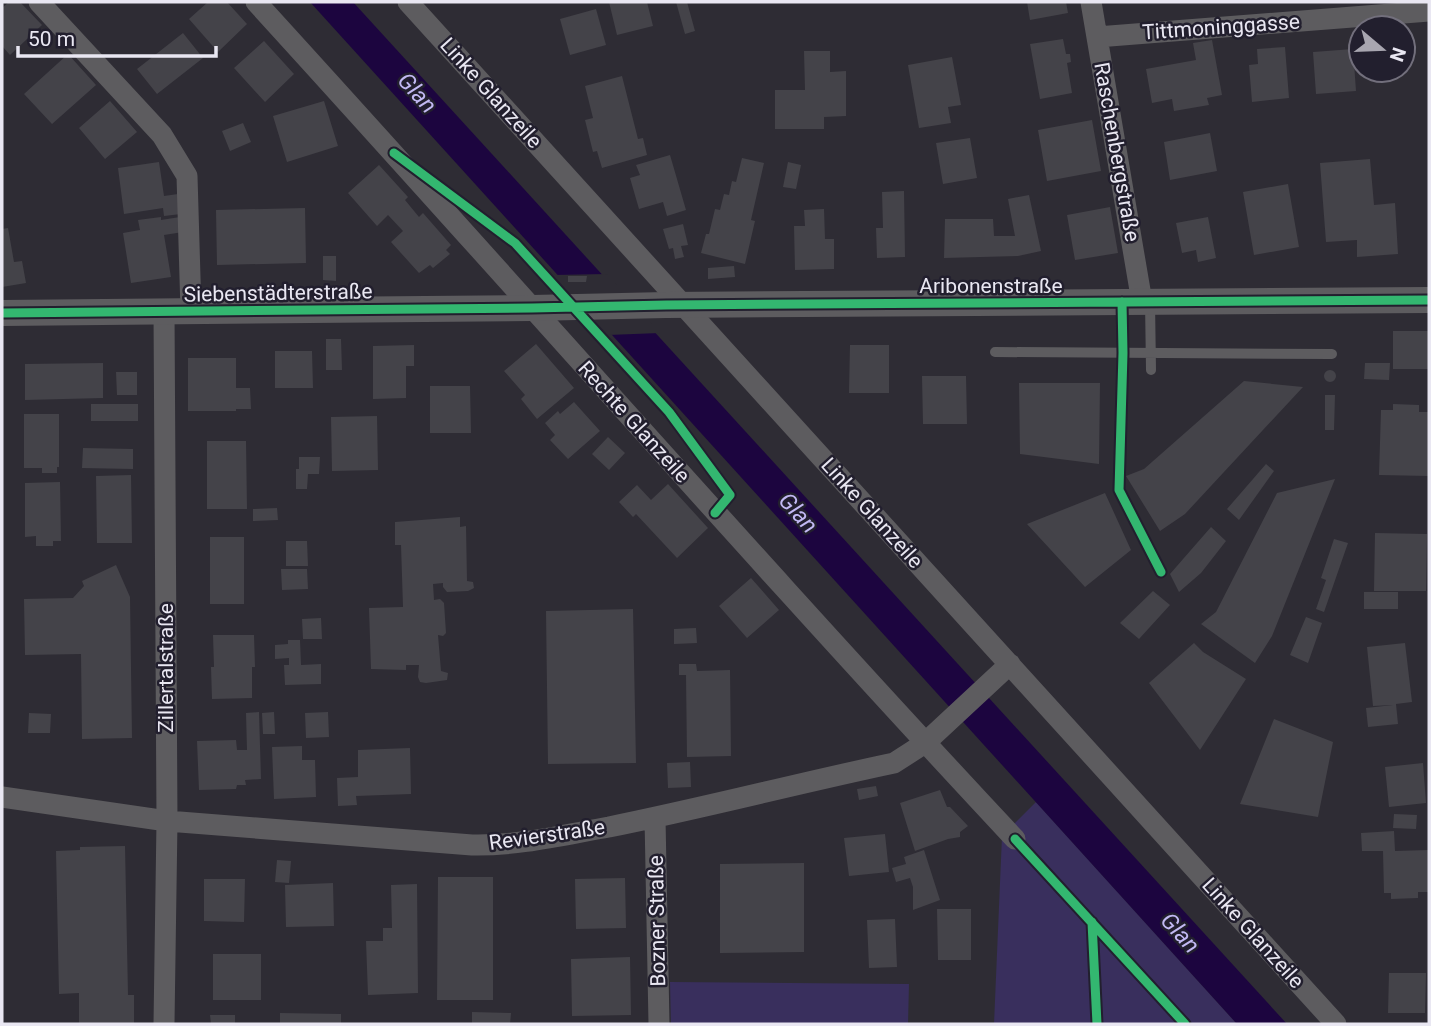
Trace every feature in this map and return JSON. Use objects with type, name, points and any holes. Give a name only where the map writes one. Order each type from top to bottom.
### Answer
[{"type":"street","points":[[39,2],[162,135],[187,176],[191,311]]},
{"type":"street","name":"Rechte Glanzeile","points":[[256,2],[543,308],[715,513],[1015,839]]},
{"type":"street","name":"Linke Glanzeile","points":[[408,2],[675,305],[1010,664],[1336,1024]]},
{"type":"street","name":"Raschenbergstraße","points":[[1091,2],[1146,302]]},
{"type":"street","name":"Tittmoninggasse","points":[[1097,37],[1429,11]]},
{"type":"street","name":"Aribonenstraße","points":[[543,308],[1429,300]]},
{"type":"street","name":"Siebenstädterstraße","points":[[2,313],[543,308]]},
{"type":"street","name":"Zillertalstraße","points":[[164,311],[167,821],[164,1024]]},
{"type":"street","name":"Revierstraße","points":[[2,797],[167,821],[472,845],[536,841],[655,818],[894,763],[925,743],[1010,664]]},
{"type":"street","name":"Bozner Straße","points":[[655,818],[659,1024]]},
{"type":"lane","points":[[1146,302],[1151,370]]},
{"type":"lane","points":[[995,352],[1332,354]]},
{"type":"shaded area","points":[[1036,802],[1237,1024],[994,1024],[1002,836]]},
{"type":"shaded area","points":[[670,982],[909,984],[908,1024],[671,1024]]},
{"type":"water","name":"Glan","points":[[310,2],[353,2],[1287,1024],[1237,1024]]},
{"type":"pier","points":[[607,274],[660,333],[608,335],[553,275]]},
{"type":"building","points":[[9,2],[20,2],[42,25],[10,55],[2,46],[2,8]]},
{"type":"building","points":[[208,2],[227,2],[247,24],[218,52],[189,19]]},
{"type":"building","points":[[609,2],[647,2],[653,26],[617,35]]},
{"type":"building","points":[[676,2],[687,2],[695,31],[685,34]]},
{"type":"building","points":[[1027,2],[1066,2],[1068,13],[1030,20]]},
{"type":"building","points":[[596,9],[606,45],[570,55],[560,19]]},
{"type":"building","points":[[183,33],[203,58],[157,94],[137,69]]},
{"type":"building","points":[[1063,39],[1066,54],[1070,54],[1071,62],[1067,63],[1072,93],[1040,99],[1030,44]]},
{"type":"building","points":[[1212,40],[1222,95],[1207,98],[1209,105],[1174,111],[1172,99],[1152,103],[1146,69],[1196,60],[1193,43]]},
{"type":"building","points":[[264,41],[294,74],[265,102],[234,68]]},
{"type":"building","points":[[1285,47],[1289,98],[1252,102],[1249,65],[1258,64],[1257,49]]},
{"type":"building","points":[[1347,49],[1347,84],[1356,84],[1356,91],[1316,94],[1313,52]]},
{"type":"building","points":[[804,51],[830,51],[830,72],[846,71],[846,116],[824,117],[824,129],[775,129],[775,90],[805,90]]},
{"type":"building","points":[[68,54],[96,85],[52,124],[24,94]]},
{"type":"building","points":[[952,57],[961,105],[948,107],[951,123],[919,128],[908,65]]},
{"type":"building","points":[[622,76],[638,139],[643,138],[647,155],[602,168],[597,151],[593,152],[585,120],[593,118],[585,86]]},
{"type":"building","points":[[110,101],[137,132],[105,159],[79,128]]},
{"type":"building","points":[[324,101],[338,146],[287,162],[273,116]]},
{"type":"building","points":[[1092,120],[1101,171],[1047,181],[1038,130]]},
{"type":"building","points":[[243,123],[251,142],[230,151],[222,131]]},
{"type":"building","points":[[1210,133],[1217,171],[1170,180],[1164,142]]},
{"type":"building","points":[[970,138],[977,178],[943,184],[936,143]]},
{"type":"building","points":[[670,155],[686,210],[667,216],[663,202],[639,209],[630,178],[640,175],[636,165]]},
{"type":"building","points":[[742,158],[764,163],[751,220],[755,221],[745,264],[701,253],[715,209],[720,210],[724,194],[729,195],[732,181],[736,182]]},
{"type":"building","points":[[1370,159],[1374,205],[1395,203],[1398,254],[1357,257],[1357,240],[1326,242],[1320,163]]},
{"type":"building","points":[[159,162],[164,196],[178,194],[181,214],[164,216],[163,208],[124,214],[118,168]]},
{"type":"building","points":[[788,162],[801,165],[796,189],[783,187]]},
{"type":"building","points":[[379,165],[408,197],[405,200],[419,217],[423,213],[451,245],[446,250],[450,254],[433,268],[430,265],[419,273],[391,242],[403,231],[388,215],[377,226],[348,193]]},
{"type":"building","points":[[1288,184],[1299,247],[1254,255],[1243,192]]},
{"type":"building","points":[[904,191],[905,257],[877,258],[876,228],[883,228],[882,192]]},
{"type":"building","points":[[1029,195],[1041,251],[1018,256],[944,258],[945,219],[993,219],[994,236],[1015,236],[1008,199]]},
{"type":"building","points":[[1110,207],[1118,253],[1075,260],[1067,215]]},
{"type":"building","points":[[305,208],[306,263],[217,265],[216,210]]},
{"type":"building","points":[[824,209],[825,239],[834,239],[834,269],[795,270],[794,226],[805,226],[804,210]]},
{"type":"building","points":[[161,217],[161,220],[180,217],[183,232],[164,235],[171,277],[131,283],[123,233],[140,230],[138,220]]},
{"type":"building","points":[[1208,217],[1216,258],[1198,262],[1196,250],[1182,253],[1176,223]]},
{"type":"building","points":[[683,224],[688,245],[681,246],[684,257],[675,259],[673,248],[669,249],[663,229]]},
{"type":"building","points":[[8,228],[14,262],[22,261],[26,283],[2,287],[2,229]]},
{"type":"building","points":[[323,256],[336,256],[336,281],[323,280]]},
{"type":"building","points":[[734,266],[735,277],[708,279],[708,268]]},
{"type":"building","points":[[568,276],[587,276],[586,282],[568,282]]},
{"type":"building","points":[[1393,331],[1429,331],[1429,369],[1393,369]]},
{"type":"building","points":[[326,339],[341,339],[342,370],[326,370]]},
{"type":"building","points":[[536,344],[574,388],[537,419],[521,399],[525,395],[504,371]]},
{"type":"building","points":[[414,345],[414,366],[406,366],[406,398],[373,399],[373,346]]},
{"type":"building","points":[[850,345],[889,345],[889,393],[849,393]]},
{"type":"building","points":[[275,351],[312,351],[313,388],[275,388]]},
{"type":"building","points":[[188,358],[236,358],[236,388],[250,388],[251,409],[188,411]]},
{"type":"building","points":[[103,363],[103,398],[25,400],[25,364]]},
{"type":"building","points":[[1365,363],[1390,363],[1389,380],[1364,379]]},
{"type":"building","points":[[1325,371],[1335,371],[1335,381],[1325,381]]},
{"type":"building","points":[[116,372],[137,372],[137,395],[117,395]]},
{"type":"building","points":[[922,376],[966,376],[967,424],[923,424]]},
{"type":"building","points":[[1244,381],[1303,387],[1185,514],[1160,531],[1126,476],[1144,469]]},
{"type":"building","points":[[1019,383],[1100,383],[1099,464],[1020,454]]},
{"type":"building","points":[[430,386],[470,386],[471,433],[430,433]]},
{"type":"building","points":[[1325,395],[1335,395],[1334,430],[1325,430]]},
{"type":"building","points":[[574,402],[600,431],[568,459],[550,440],[555,435],[545,423]]},
{"type":"building","points":[[91,404],[138,404],[138,421],[91,421]]},
{"type":"building","points":[[1393,404],[1419,405],[1419,412],[1429,412],[1429,476],[1379,475],[1381,410],[1393,410]]},
{"type":"building","points":[[24,414],[59,414],[57,473],[42,473],[42,468],[24,468]]},
{"type":"building","points":[[377,416],[378,470],[332,471],[331,417]]},
{"type":"building","points":[[608,437],[625,453],[609,470],[592,454]]},
{"type":"building","points":[[207,441],[246,441],[247,509],[207,509]]},
{"type":"building","points":[[83,448],[133,449],[133,469],[82,468]]},
{"type":"building","points":[[299,457],[320,457],[319,474],[308,474],[307,489],[296,489]]},
{"type":"building","points":[[1266,464],[1274,471],[1239,520],[1227,509]]},
{"type":"building","points":[[131,475],[132,543],[97,543],[96,476]]},
{"type":"building","points":[[1335,479],[1272,636],[1255,663],[1201,624],[1216,612],[1277,493]]},
{"type":"building","points":[[60,482],[61,541],[53,541],[53,546],[36,546],[36,536],[25,537],[25,483]]},
{"type":"building","points":[[668,484],[708,528],[677,558],[636,514],[633,517],[619,502],[637,485],[651,500]]},
{"type":"building","points":[[1105,493],[1131,550],[1085,587],[1027,524]]},
{"type":"building","points":[[277,508],[278,520],[253,521],[253,509]]},
{"type":"building","points":[[460,517],[460,527],[466,526],[467,581],[473,582],[474,588],[447,592],[443,583],[433,584],[434,600],[440,599],[444,603],[446,633],[443,636],[438,635],[441,671],[448,673],[447,680],[420,682],[419,665],[406,665],[406,670],[371,669],[369,608],[403,607],[401,545],[395,545],[395,522]]},
{"type":"building","points":[[1211,527],[1226,541],[1201,573],[1179,592],[1170,574]]},
{"type":"building","points":[[1375,533],[1427,534],[1426,591],[1374,591]]},
{"type":"building","points":[[210,537],[244,537],[244,604],[210,604]]},
{"type":"building","points":[[1334,539],[1348,543],[1324,612],[1316,609],[1326,580],[1321,578]]},
{"type":"building","points":[[286,541],[307,541],[308,566],[286,566]]},
{"type":"building","points":[[116,565],[130,597],[132,738],[82,739],[81,654],[25,655],[24,599],[73,598],[84,586],[82,581]]},
{"type":"building","points":[[281,569],[307,569],[308,589],[282,590]]},
{"type":"building","points":[[751,578],[779,610],[747,638],[719,606]]},
{"type":"building","points":[[1153,591],[1170,605],[1139,639],[1120,623]]},
{"type":"building","points":[[1364,592],[1398,592],[1398,609],[1364,609]]},
{"type":"building","points":[[633,609],[636,763],[548,764],[546,611]]},
{"type":"building","points":[[1306,617],[1322,623],[1308,663],[1290,655]]},
{"type":"building","points":[[321,618],[322,639],[303,639],[302,619]]},
{"type":"building","points":[[696,628],[697,643],[674,644],[674,629]]},
{"type":"building","points":[[213,635],[254,635],[252,698],[212,699]]},
{"type":"building","points":[[288,640],[300,640],[301,665],[321,664],[321,684],[285,685],[284,665],[289,665],[289,658],[275,659],[275,645],[288,644]]},
{"type":"building","points":[[1194,643],[1203,652],[1246,679],[1200,750],[1149,683]]},
{"type":"building","points":[[1405,643],[1412,702],[1396,704],[1398,724],[1368,727],[1366,708],[1393,705],[1373,706],[1367,647]]},
{"type":"building","points":[[679,664],[696,664],[697,671],[730,670],[731,756],[687,757],[686,675],[679,675]]},
{"type":"building","points":[[259,712],[261,779],[245,780],[246,785],[237,785],[236,789],[199,790],[197,741],[236,740],[237,750],[247,750],[246,713]]},
{"type":"building","points":[[274,712],[275,734],[263,734],[262,713]]},
{"type":"building","points":[[328,712],[329,737],[306,738],[305,713]]},
{"type":"building","points":[[29,713],[51,714],[50,733],[28,733]]},
{"type":"building","points":[[1274,719],[1333,742],[1318,817],[1240,804]]},
{"type":"building","points":[[302,746],[302,760],[315,760],[316,797],[274,799],[272,747]]},
{"type":"building","points":[[410,748],[411,794],[356,796],[357,805],[338,806],[337,778],[358,777],[358,750]]},
{"type":"building","points":[[690,762],[691,787],[668,788],[667,763]]},
{"type":"building","points":[[1423,763],[1426,803],[1389,807],[1385,767]]},
{"type":"building","points":[[876,786],[878,796],[859,800],[857,789]]},
{"type":"building","points":[[940,790],[947,807],[968,826],[960,832],[960,837],[915,851],[900,803]]},
{"type":"building","points":[[1394,814],[1417,815],[1416,829],[1393,828]]},
{"type":"building","points":[[1394,831],[1395,851],[1429,850],[1429,892],[1418,892],[1418,898],[1391,899],[1391,893],[1384,893],[1383,851],[1362,851],[1361,833]]},
{"type":"building","points":[[885,834],[889,872],[849,876],[844,838]]},
{"type":"building","points":[[125,846],[128,995],[134,995],[134,1024],[79,1024],[79,993],[59,994],[56,851],[80,850],[80,847]]},
{"type":"building","points":[[924,850],[940,900],[913,910],[913,887],[910,878],[896,882],[892,868],[906,864],[904,857]]},
{"type":"building","points":[[277,860],[291,861],[289,883],[275,882]]},
{"type":"building","points":[[804,863],[804,952],[720,953],[720,864]]},
{"type":"building","points":[[438,877],[493,877],[493,1000],[437,1000]]},
{"type":"building","points":[[625,878],[626,928],[576,929],[575,879]]},
{"type":"building","points":[[204,879],[245,879],[244,922],[204,921]]},
{"type":"building","points":[[333,883],[334,926],[286,927],[285,885]]},
{"type":"building","points":[[417,884],[418,993],[368,995],[366,941],[383,941],[383,928],[392,928],[391,885]]},
{"type":"building","points":[[937,909],[971,909],[971,960],[938,960]]},
{"type":"building","points":[[895,919],[897,967],[869,968],[867,920]]},
{"type":"building","points":[[213,954],[261,954],[261,1000],[213,1000]]},
{"type":"building","points":[[630,957],[631,1015],[572,1016],[571,959]]},
{"type":"building","points":[[1389,973],[1426,973],[1425,1013],[1388,1013]]},
{"type":"building","points":[[472,1012],[511,1013],[510,1024],[472,1024]]},
{"type":"building","points":[[280,1013],[341,1014],[341,1024],[280,1024]]},
{"type":"building","points":[[210,1015],[235,1015],[235,1024],[211,1024]]},
{"type":"cycle path","points":[[394,153],[515,243],[669,412],[730,495],[715,513]]},
{"type":"cycle path","points":[[2,313],[1429,300]]},
{"type":"cycle path","points":[[1122,302],[1119,490],[1161,572]]},
{"type":"cycle path","points":[[1015,839],[1185,1024]]},
{"type":"cycle path","points":[[1092,922],[1097,1024]]}]
